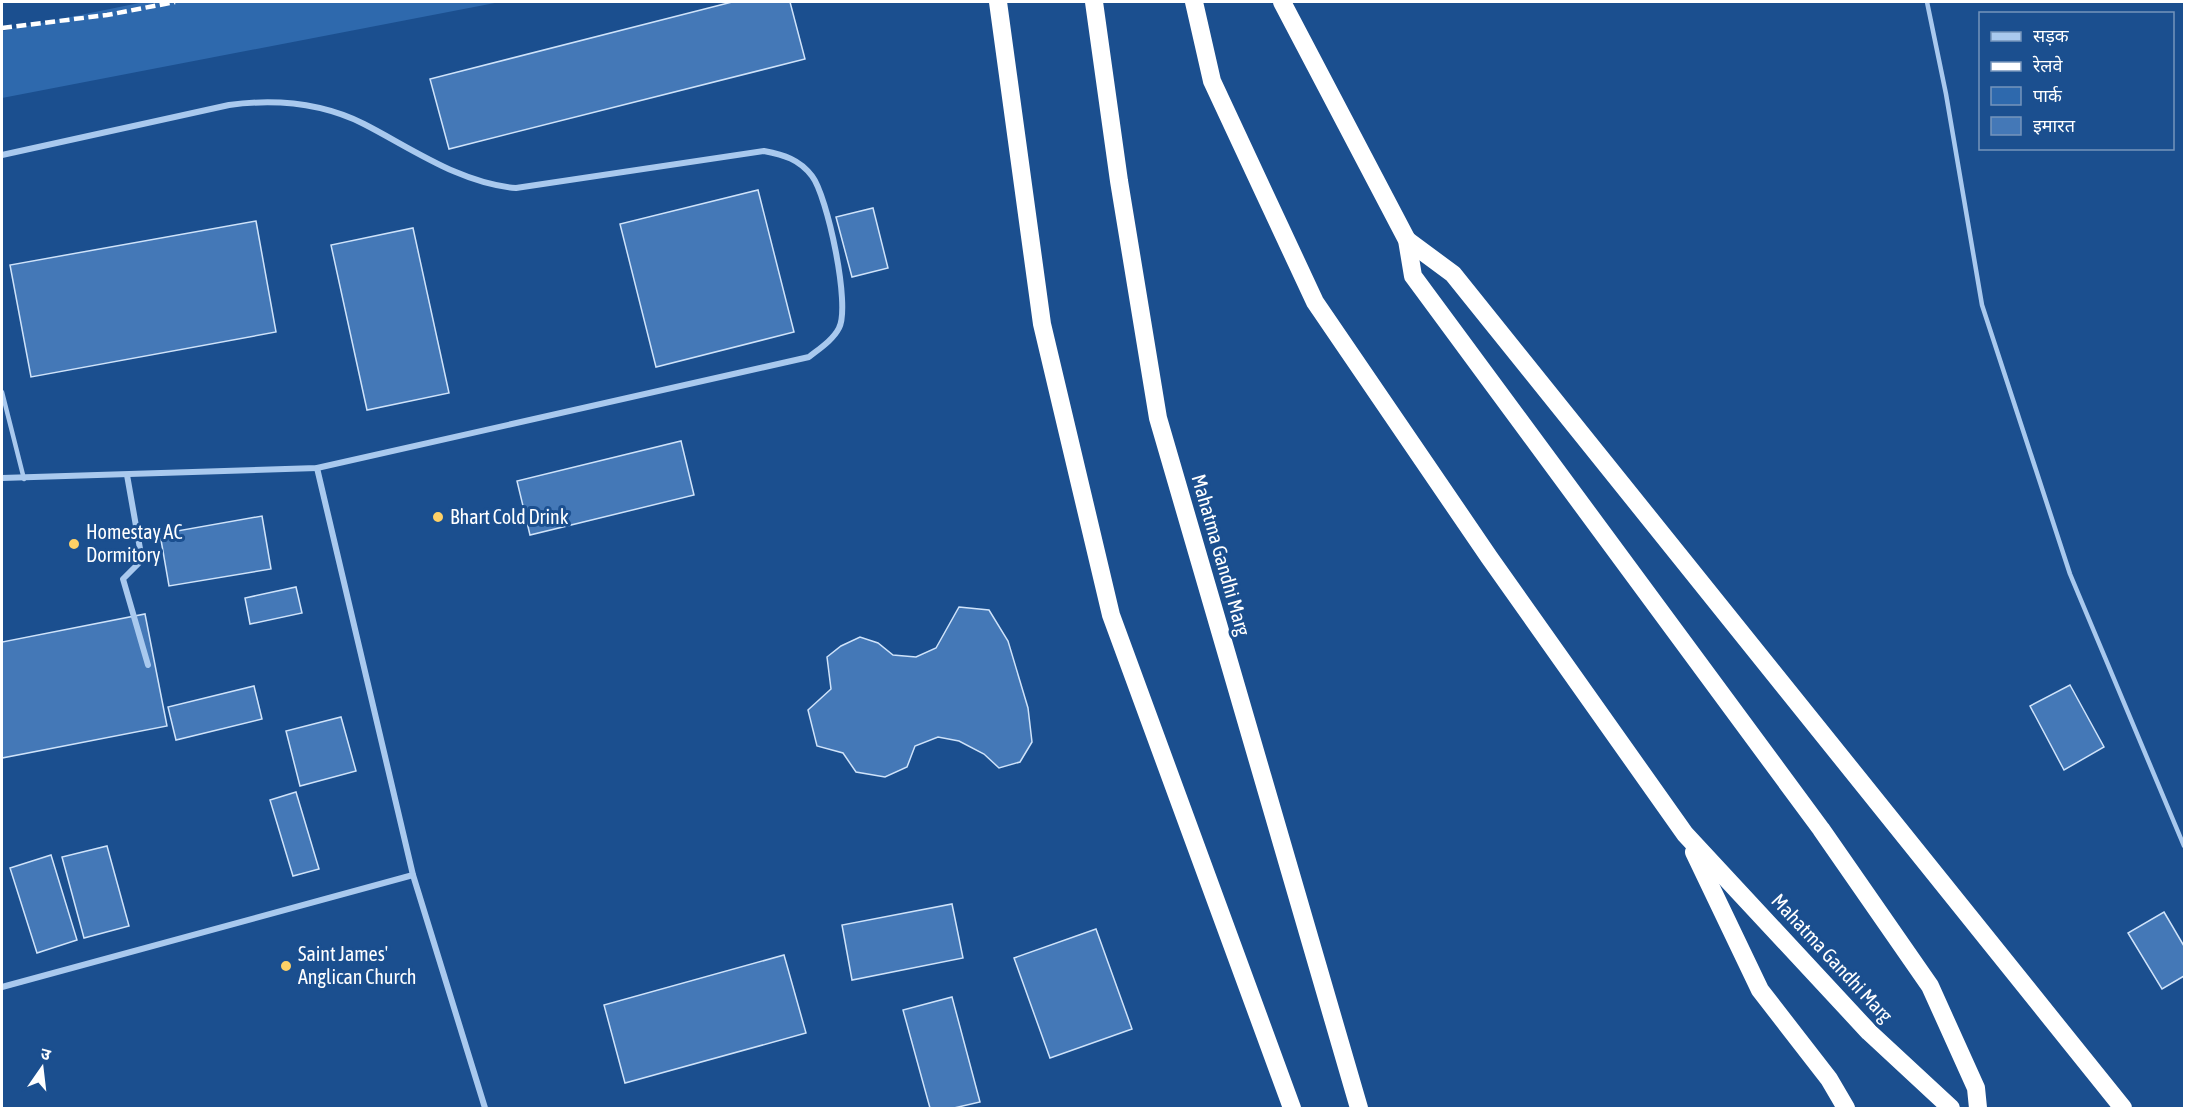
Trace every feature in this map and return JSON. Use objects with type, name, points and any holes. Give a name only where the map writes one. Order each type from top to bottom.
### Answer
[{"type":"highway","points":[[998,2],[1042,324],[1111,615],[1292,1108]]},
{"type":"highway","name":"Mahatma Gandhi Marg","points":[[1094,2],[1119,181],[1158,418],[1359,1108]]},
{"type":"highway","name":"Mahatma Gandhi Marg","points":[[1194,2],[1212,81],[1315,302],[1489,557],[1685,834],[1869,1032],[1951,1108]]},
{"type":"highway","points":[[1282,2],[1407,240],[1413,276],[1821,829],[1930,986],[1976,1088],[1978,1108]]},
{"type":"highway","points":[[1407,240],[1453,274],[2124,1108]]},
{"type":"highway","name":"Mahatma Gandhi Marg","points":[[1685,834],[1760,990],[1829,1079],[1846,1108]]},
{"type":"street","points":[[2,155],[229,105],[263,101],[301,105],[362,123],[403,146],[498,187],[516,188],[764,151],[787,155],[803,165],[814,177],[824,202],[843,289],[844,312],[840,328],[809,357],[317,468],[127,476],[2,478]]},
{"type":"street","points":[[317,468],[413,875],[485,1108]]},
{"type":"street","points":[[127,476],[142,560],[123,579],[148,665]]},
{"type":"street","points":[[2,987],[413,875]]},
{"type":"lane","points":[[1927,2],[1946,94],[1982,305],[2070,574],[2184,846]]},
{"type":"lane","points":[[2,392],[24,479]]},
{"type":"green space","points":[[144,2],[500,2],[2,98],[2,31]]},
{"type":"building","points":[[732,2],[790,2],[805,59],[449,149],[430,79]]},
{"type":"building","points":[[758,190],[794,332],[656,367],[620,224]]},
{"type":"building","points":[[873,208],[888,268],[852,277],[836,217]]},
{"type":"building","points":[[256,221],[276,332],[31,377],[10,265]]},
{"type":"building","points":[[413,228],[449,393],[367,410],[331,245]]},
{"type":"building","points":[[681,441],[694,495],[530,535],[517,481]]},
{"type":"building","points":[[262,516],[271,569],[169,586],[160,534]]},
{"type":"building","points":[[296,587],[302,613],[250,624],[245,598]]},
{"type":"building","points":[[959,607],[989,610],[1008,641],[1028,708],[1032,742],[1020,762],[999,768],[984,754],[959,741],[938,737],[915,746],[907,767],[885,777],[856,772],[843,753],[817,746],[808,710],[831,689],[827,657],[841,646],[860,637],[878,643],[893,655],[916,657],[936,648]]},
{"type":"building","points":[[145,614],[167,726],[2,758],[2,642]]},
{"type":"building","points":[[2070,685],[2104,747],[2064,770],[2030,706]]},
{"type":"building","points":[[254,686],[262,719],[176,740],[168,707]]},
{"type":"building","points":[[341,717],[356,771],[300,786],[286,731]]},
{"type":"building","points":[[296,792],[319,869],[293,876],[270,800]]},
{"type":"building","points":[[107,846],[129,926],[84,938],[62,857]]},
{"type":"building","points":[[51,855],[77,940],[37,953],[10,868]]},
{"type":"building","points":[[952,904],[963,958],[852,980],[842,925]]},
{"type":"building","points":[[2164,912],[2184,946],[2184,976],[2162,989],[2128,933]]},
{"type":"building","points":[[1096,929],[1132,1029],[1050,1058],[1014,958]]},
{"type":"building","points":[[784,955],[806,1033],[625,1083],[604,1005]]},
{"type":"building","points":[[952,997],[980,1102],[954,1108],[930,1108],[903,1010]]},
{"type":"railway","points":[[2,28],[107,15],[175,2]]},
{"type":"place","name":"Bhart Cold Drink","points":[[438,517]]},
{"type":"place","name":"Homestay AC Dormitory","points":[[74,544]]},
{"type":"place","name":"Saint James' Anglican Church","points":[[286,966]]}]
